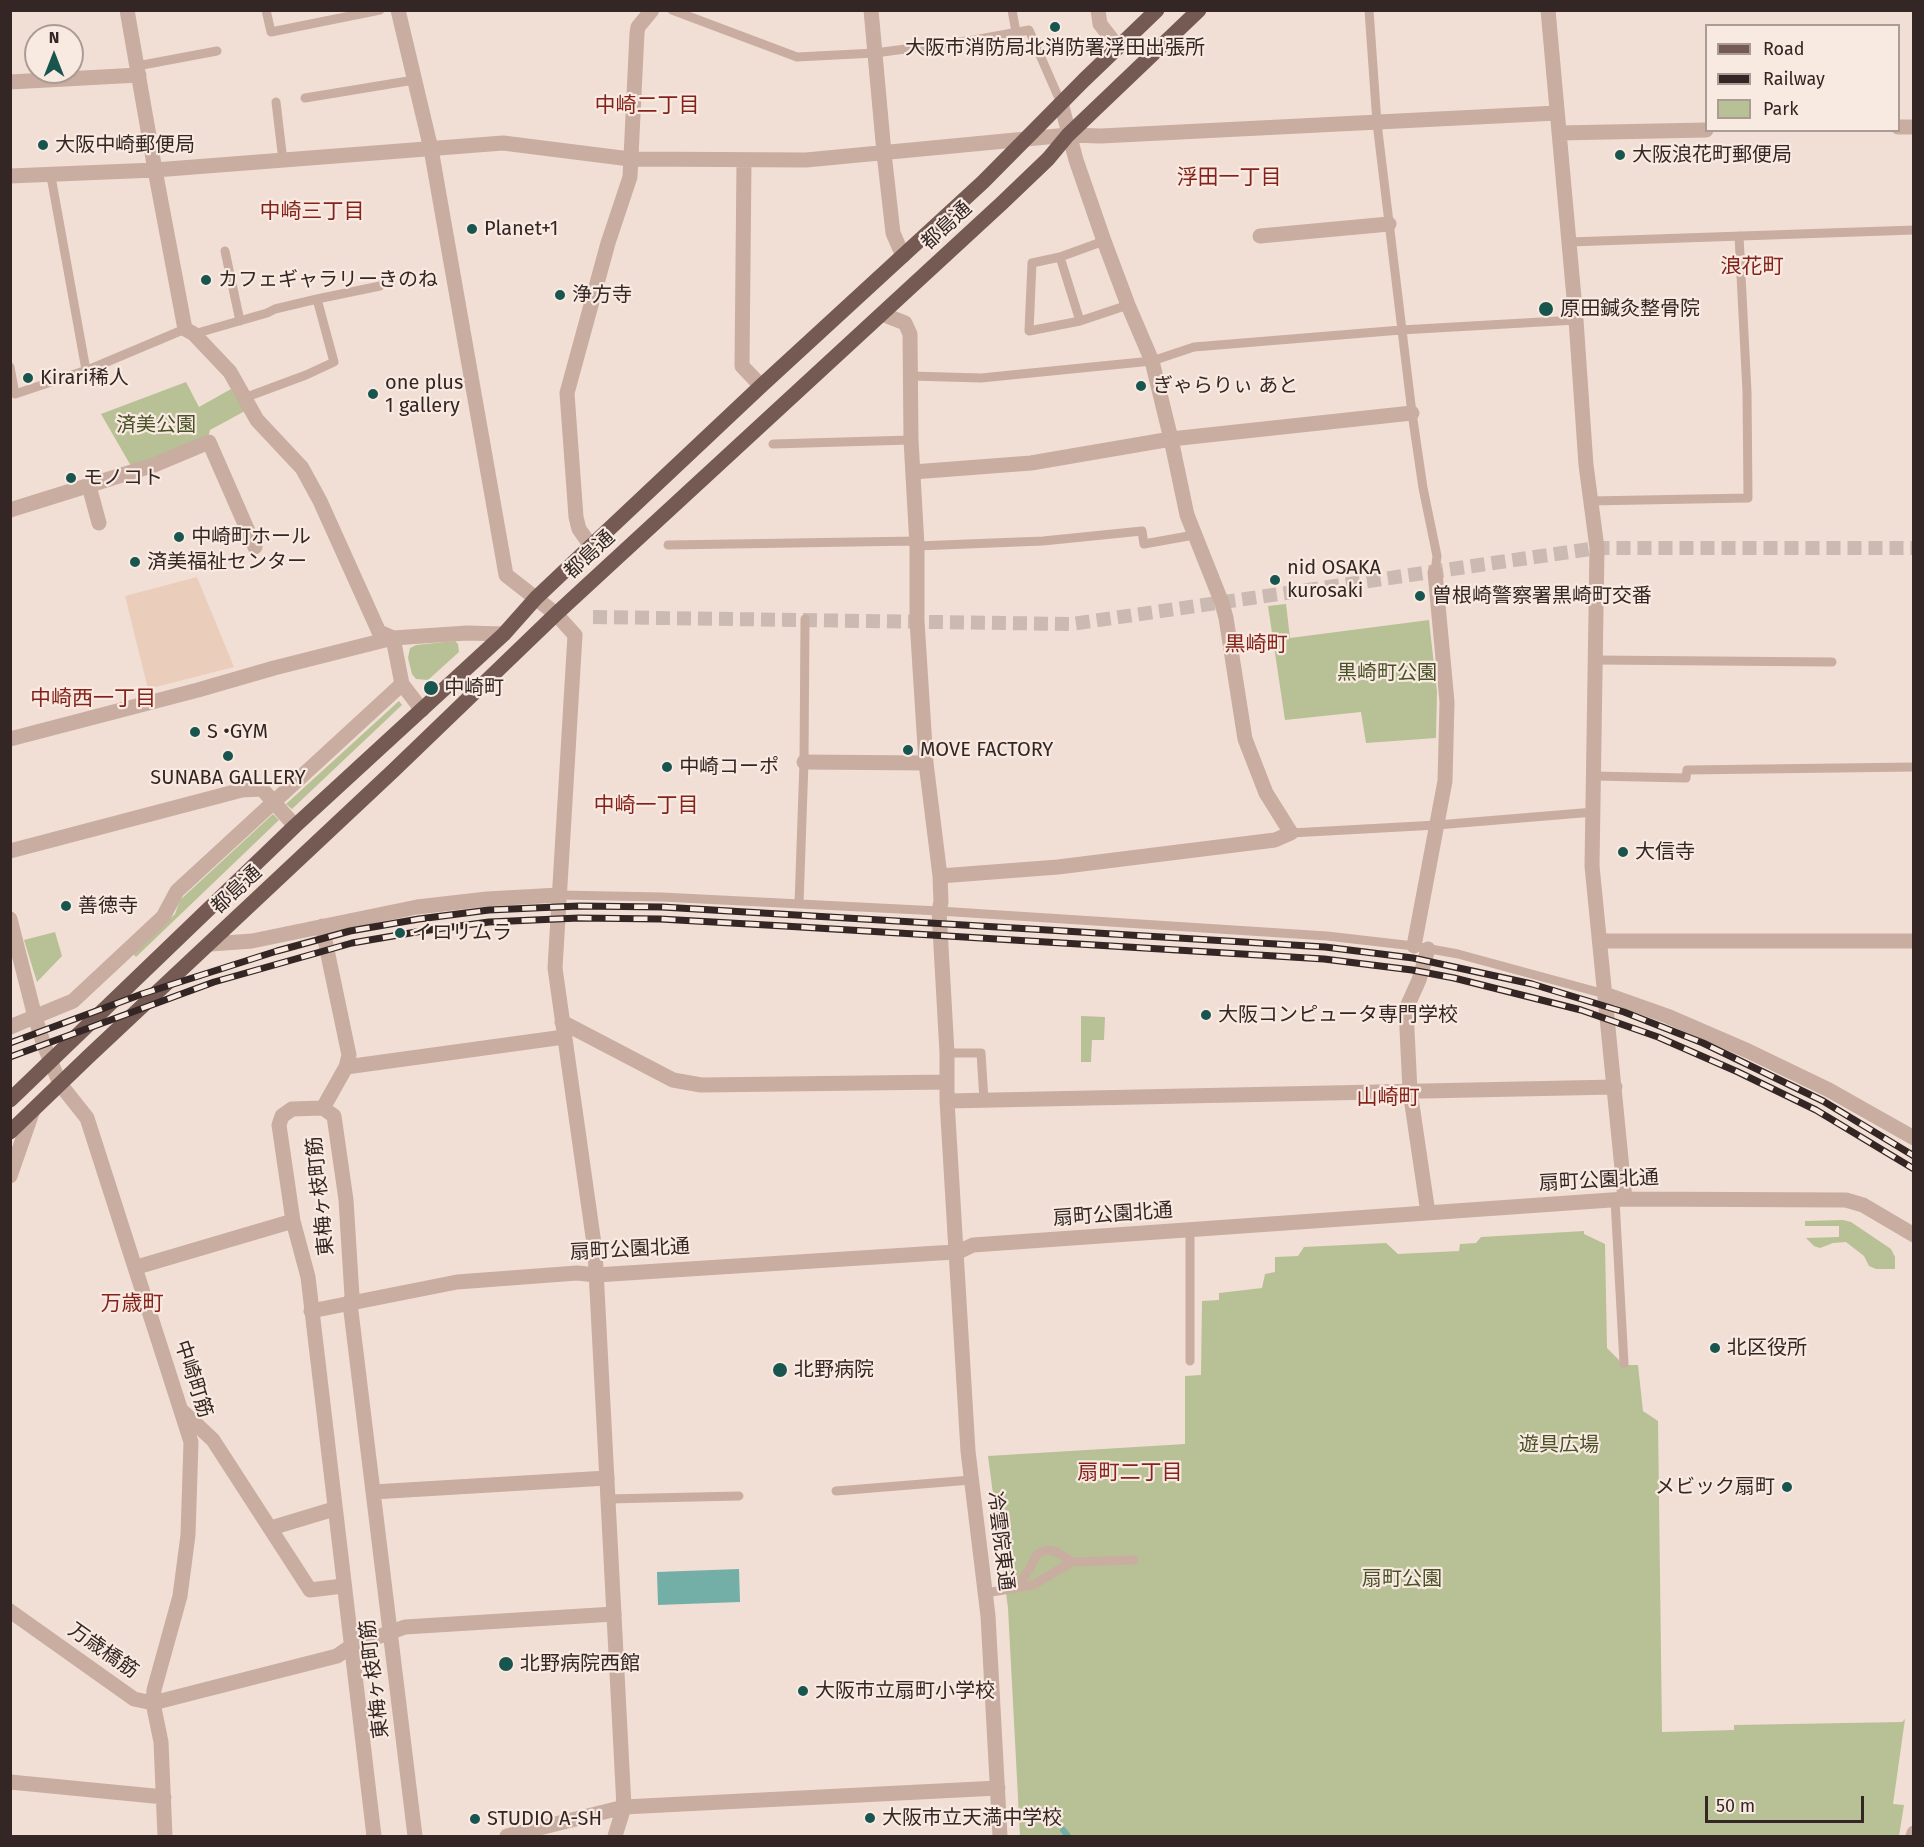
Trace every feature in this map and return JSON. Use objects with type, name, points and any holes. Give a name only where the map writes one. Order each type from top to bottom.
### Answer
[{"type":"main road","name":"都島通","points":[[10,1100],[295,826],[504,634],[536,598],[591,546],[983,182],[1157,10]]},
{"type":"main road","name":"都島通","points":[[10,1132],[211,944],[556,614],[1048,159],[1068,135],[1199,10]]},
{"type":"street","points":[[127,10],[155,170],[190,332],[230,372],[257,420],[302,468],[320,501],[379,632],[393,638]]},
{"type":"street","points":[[398,10],[431,149],[506,575],[556,614],[575,635],[555,968],[595,1251],[624,1807],[615,1836]]},
{"type":"street","points":[[591,546],[579,529],[576,518],[567,393],[608,243],[630,177],[637,33],[638,27],[652,10]]},
{"type":"street","points":[[871,10],[893,233],[903,256]]},
{"type":"street","points":[[1098,10],[1100,24],[1118,47]]},
{"type":"street","points":[[1548,10],[1590,501],[1597,548],[1592,866],[1615,1087],[1620,1199]]},
{"type":"street","points":[[10,82],[138,70]]},
{"type":"street","points":[[940,876],[1069,866],[1275,840],[1291,833],[1266,793],[1245,739],[1222,603],[1187,515],[1172,439],[1152,361],[1104,241],[1068,135],[1061,103]]},
{"type":"street","points":[[10,176],[155,170],[503,143],[630,159],[806,160],[1068,135],[1101,136],[1557,113]]},
{"type":"street","points":[[1559,133],[1705,130]]},
{"type":"street","points":[[744,161],[742,366],[761,386]]},
{"type":"street","points":[[1260,236],[1389,224]]},
{"type":"street","name":"冷雲院東通","points":[[882,314],[905,323],[910,334],[911,440],[917,543],[916,621],[926,763],[940,876],[939,911],[947,1053],[946,1082],[958,1252],[968,1451],[986,1593],[1000,1836]]},
{"type":"street","points":[[913,472],[1031,463],[1172,439],[1412,413]]},
{"type":"street","points":[[10,510],[154,465],[209,442],[255,548]]},
{"type":"street","points":[[89,486],[99,523]]},
{"type":"street","points":[[1428,1213],[1410,1091],[1406,1009],[1419,980],[1421,947],[1445,781],[1447,702],[1435,572]]},
{"type":"street","points":[[10,740],[393,638],[467,633],[504,634]]},
{"type":"street","points":[[393,638],[402,684],[422,710]]},
{"type":"street","points":[[10,1027],[73,1001],[163,917],[177,891],[402,684]]},
{"type":"street","points":[[804,762],[926,763]]},
{"type":"street","points":[[10,851],[242,790],[262,789],[295,826]]},
{"type":"street","points":[[211,944],[252,941],[417,907],[487,899],[559,895]]},
{"type":"street","name":"中崎町筋","points":[[10,919],[35,1017],[60,1084],[87,1118],[191,1442],[188,1535],[180,1596],[154,1690],[153,1703]]},
{"type":"street","points":[[322,926],[349,1055],[346,1067],[323,1108]]},
{"type":"street","points":[[1600,942],[1914,941]]},
{"type":"street","points":[[1605,994],[1667,1016],[1748,1050],[1829,1090],[1914,1138]]},
{"type":"street","points":[[346,1067],[563,1030],[673,1080],[701,1085],[946,1082]]},
{"type":"street","points":[[947,1101],[1615,1087]]},
{"type":"street","name":"東梅ヶ枝町筋","points":[[374,1836],[308,1277],[293,1221],[279,1125],[282,1116],[292,1109],[323,1108],[334,1116],[343,1179],[352,1296],[350,1303],[415,1836]]},
{"type":"street","points":[[10,1176],[33,1110]]},
{"type":"street","name":"扇町公園北通","points":[[311,1311],[457,1282],[958,1252],[973,1245],[1620,1199],[1846,1200],[1863,1205],[1914,1235]]},
{"type":"street","points":[[137,1268],[293,1221]]},
{"type":"street","points":[[179,1408],[213,1440],[310,1590],[344,1586]]},
{"type":"street","points":[[373,1492],[607,1478]]},
{"type":"street","points":[[271,1528],[334,1509]]},
{"type":"street","name":"万歳橋筋","points":[[10,1611],[134,1699],[153,1703]]},
{"type":"street","points":[[165,1836],[160,1742],[153,1703],[337,1656],[350,1647],[405,1627],[614,1614]]},
{"type":"street","points":[[10,1782],[164,1797]]},
{"type":"street","points":[[507,1836],[624,1807],[998,1788]]},
{"type":"lane","points":[[266,10],[271,32],[380,10]]},
{"type":"lane","points":[[672,10],[797,57],[875,53],[1029,30],[1061,103]]},
{"type":"lane","points":[[1012,10],[1016,32]]},
{"type":"lane","points":[[1368,10],[1377,123],[1401,330],[1423,488],[1437,556],[1435,572]]},
{"type":"lane","points":[[138,70],[217,51]]},
{"type":"lane","points":[[305,98],[414,80]]},
{"type":"lane","points":[[276,102],[283,161]]},
{"type":"lane","points":[[53,173],[52,182],[86,370]]},
{"type":"lane","points":[[1569,242],[1914,230]]},
{"type":"lane","points":[[1590,501],[1748,498],[1747,392],[1739,236]]},
{"type":"lane","points":[[1104,241],[1060,257],[1032,263],[1029,331],[1080,321],[1128,305]]},
{"type":"lane","points":[[225,251],[240,321]]},
{"type":"lane","points":[[1060,257],[1080,321]]},
{"type":"lane","points":[[10,367],[15,394],[190,332],[240,321],[275,309],[380,286]]},
{"type":"lane","points":[[244,398],[334,362],[317,299]]},
{"type":"lane","points":[[911,376],[981,378],[1152,361],[1194,347],[1401,330],[1576,320]]},
{"type":"lane","points":[[773,444],[911,440]]},
{"type":"lane","points":[[668,545],[1043,542],[1142,531],[1144,544],[1194,536]]},
{"type":"lane","points":[[800,904],[805,619]]},
{"type":"lane","points":[[1596,660],[1832,662]]},
{"type":"lane","points":[[1594,776],[1686,778],[1687,770],[1914,767]]},
{"type":"lane","points":[[1291,833],[1437,825],[1594,812]]},
{"type":"lane","points":[[559,895],[662,897],[939,911],[1327,936],[1421,947],[1502,964],[1605,994]]},
{"type":"lane","points":[[947,1053],[981,1053],[984,1100]]},
{"type":"lane","points":[[1620,1199],[1624,1364]]},
{"type":"lane","points":[[1190,1231],[1190,1361]]},
{"type":"lane","points":[[836,1491],[971,1480]]},
{"type":"lane","points":[[608,1499],[739,1496]]},
{"type":"lane","points":[[1016,1588],[1035,1557],[1041,1552],[1048,1550],[1057,1552],[1072,1562]]},
{"type":"lane","points":[[986,1593],[1033,1585],[1072,1562],[1134,1560]]},
{"type":"green space","name":"済美公園","points":[[186,382],[199,407],[231,389],[245,411],[210,430],[208,437],[131,466],[101,414]]},
{"type":"green space","name":"黒崎町公園","points":[[1286,604],[1290,638],[1429,620],[1437,692],[1436,738],[1366,743],[1361,712],[1285,720],[1268,606]]},
{"type":"green space","points":[[455,641],[459,652],[428,680],[416,679],[412,674],[408,658],[410,648],[416,645]]},
{"type":"green space","points":[[399,701],[402,705],[292,809],[286,804]]},
{"type":"green space","points":[[273,814],[279,820],[136,957],[133,954],[175,914],[180,900]]},
{"type":"green space","points":[[55,932],[62,956],[37,982],[24,940]]},
{"type":"green space","points":[[1081,1016],[1105,1017],[1104,1040],[1092,1040],[1091,1062],[1081,1062]]},
{"type":"green space","points":[[1843,1220],[1851,1222],[1891,1249],[1895,1257],[1895,1269],[1876,1269],[1869,1266],[1864,1256],[1846,1242],[1833,1243],[1820,1248],[1814,1246],[1806,1238],[1839,1237],[1839,1226],[1805,1226],[1805,1221]]},
{"type":"green space","name":"扇町公園","points":[[1584,1231],[1584,1234],[1605,1244],[1607,1348],[1624,1365],[1638,1365],[1643,1411],[1658,1421],[1662,1732],[1734,1730],[1734,1725],[1902,1722],[1905,1719],[1893,1804],[1904,1805],[1899,1836],[1020,1836],[1008,1608],[988,1456],[1185,1444],[1185,1376],[1201,1375],[1202,1301],[1219,1300],[1219,1293],[1262,1288],[1265,1274],[1275,1272],[1275,1257],[1298,1256],[1304,1247],[1386,1243],[1398,1254],[1459,1251],[1460,1244],[1476,1243],[1481,1237]]},
{"type":"shaded area","points":[[197,577],[234,667],[148,689],[125,596]]},
{"type":"water","points":[[739,1569],[740,1602],[658,1605],[657,1572]]},
{"type":"waterway","points":[[1063,1830],[1068,1836]]},
{"type":"tunnel","points":[[593,617],[1072,624],[1597,548],[1914,548]]},
{"type":"railway","points":[[10,1043],[142,994],[277,951],[350,931],[489,910],[579,906],[662,907],[1325,947],[1413,958],[1532,984],[1624,1012],[1703,1043],[1823,1101],[1914,1156]]},
{"type":"railway","points":[[10,1057],[214,982],[352,943],[422,931],[489,922],[579,918],[660,919],[784,926],[1324,959],[1412,970],[1454,978],[1581,1010],[1658,1037],[1816,1110],[1914,1169]]},
{"type":"place","name":"大阪市消防局北消防署浮田出張所","points":[[1055,27]]},
{"type":"place","name":"大阪中崎郵便局","points":[[43,145]]},
{"type":"place","name":"大阪浪花町郵便局","points":[[1620,155]]},
{"type":"place","name":"Planet+1","points":[[472,229]]},
{"type":"place","name":"カフェギャラリーきのね","points":[[206,280]]},
{"type":"place","name":"浄方寺","points":[[560,295]]},
{"type":"place","name":"原田鍼灸整骨院","points":[[1546,309]]},
{"type":"place","name":"Kirari稀人","points":[[28,378]]},
{"type":"place","name":"ぎゃらりぃ あと","points":[[1141,386]]},
{"type":"place","name":"one plus 1 gallery","points":[[373,394]]},
{"type":"place","name":"モノコト","points":[[71,478]]},
{"type":"place","name":"中崎町ホール","points":[[179,537]]},
{"type":"place","name":"済美福祉センター","points":[[135,562]]},
{"type":"place","name":"nid OSAKA kurosaki","points":[[1275,580]]},
{"type":"place","name":"曽根崎警察署黒崎町交番","points":[[1420,596]]},
{"type":"place","name":"中崎町","points":[[431,688]]},
{"type":"place","name":"S •GYM","points":[[195,732]]},
{"type":"place","name":"MOVE FACTORY","points":[[908,750]]},
{"type":"place","name":"SUNABA GALLERY","points":[[228,756]]},
{"type":"place","name":"中崎コーポ","points":[[667,767]]},
{"type":"place","name":"大信寺","points":[[1623,852]]},
{"type":"place","name":"善徳寺","points":[[66,906]]},
{"type":"place","name":"イロリムラ","points":[[400,933]]},
{"type":"place","name":"大阪コンピュータ専門学校","points":[[1206,1015]]},
{"type":"place","name":"北区役所","points":[[1715,1348]]},
{"type":"place","name":"北野病院","points":[[780,1370]]},
{"type":"place","name":"メビック扇町","points":[[1787,1487]]},
{"type":"place","name":"北野病院西館","points":[[506,1664]]},
{"type":"place","name":"大阪市立扇町小学校","points":[[803,1691]]},
{"type":"place","name":"大阪市立天満中学校","points":[[870,1818]]},
{"type":"place","name":"STUDIO A-SH","points":[[475,1819]]},
{"type":"district","name":"中崎二丁目","points":[[647,106]]},
{"type":"district","name":"浮田一丁目","points":[[1229,178]]},
{"type":"district","name":"中崎三丁目","points":[[312,212]]},
{"type":"district","name":"浪花町","points":[[1752,267]]},
{"type":"district","name":"黒崎町","points":[[1256,645]]},
{"type":"district","name":"中崎西一丁目","points":[[93,699]]},
{"type":"district","name":"中崎一丁目","points":[[646,806]]},
{"type":"district","name":"山崎町","points":[[1388,1098]]},
{"type":"district","name":"万歳町","points":[[132,1304]]},
{"type":"district","name":"扇町二丁目","points":[[1130,1473]]},
{"type":"park label","name":"遊具広場","points":[[1559,1445]]}]
